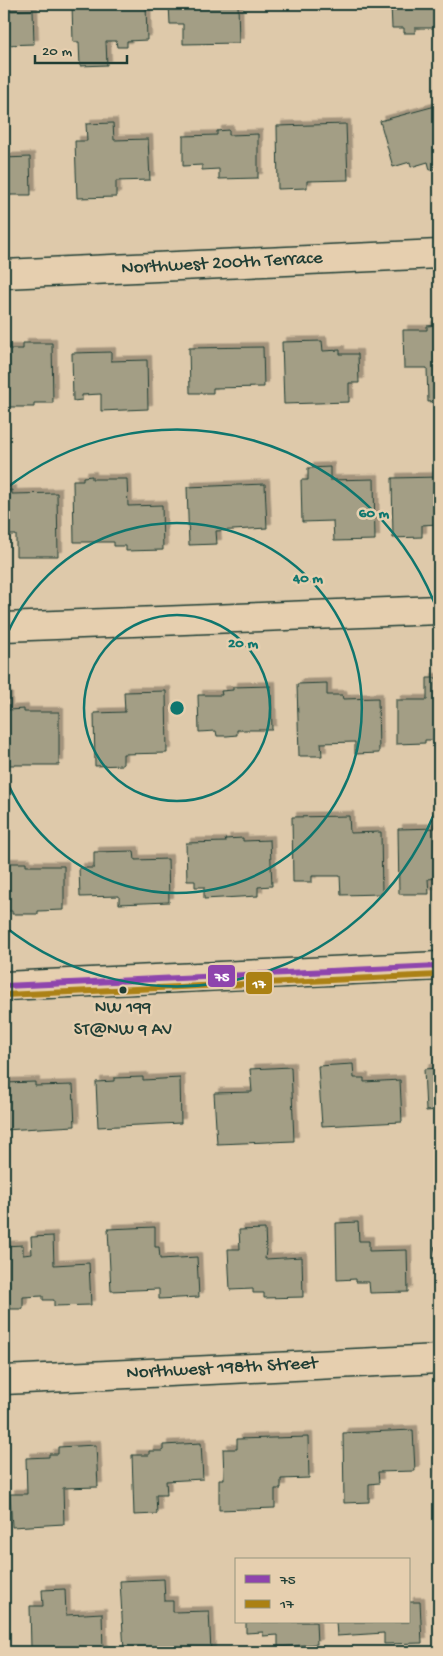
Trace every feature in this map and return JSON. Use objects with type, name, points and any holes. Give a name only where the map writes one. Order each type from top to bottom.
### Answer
[{"type":"street","name":"Northwest 200th Terrace","points":[[4,274],[439,254]]},
{"type":"street","points":[[4,627],[439,610]]},
{"type":"street","points":[[4,986],[439,966]]},
{"type":"street","name":"Northwest 198th Street","points":[[4,1380],[439,1359]]},
{"type":"building","points":[[72,4],[146,4],[147,40],[127,41],[127,47],[117,47],[116,41],[106,41],[107,65],[80,66],[79,42],[73,42]]},
{"type":"building","points":[[169,4],[238,4],[239,43],[183,44],[183,24],[170,24]]},
{"type":"building","points":[[391,4],[439,4],[439,28],[415,28],[415,33],[404,33],[404,28],[392,28]]},
{"type":"building","points":[[33,10],[34,44],[4,45],[4,11]]},
{"type":"building","points":[[439,105],[439,168],[430,170],[428,162],[411,167],[410,162],[393,167],[380,121]]},
{"type":"building","points":[[113,123],[114,140],[148,139],[150,180],[116,181],[116,197],[77,198],[75,141],[87,141],[86,124]]},
{"type":"building","points":[[346,124],[348,180],[307,181],[307,188],[278,189],[277,126]]},
{"type":"building","points":[[229,130],[229,135],[258,134],[258,178],[219,179],[219,169],[202,170],[202,165],[183,166],[183,136],[217,135],[217,131]]},
{"type":"building","points":[[30,157],[31,195],[7,195],[7,200],[4,200],[4,158]]},
{"type":"building","points":[[439,325],[439,401],[428,402],[427,368],[404,368],[403,330],[427,330],[427,326]]},
{"type":"building","points":[[322,341],[323,351],[340,350],[340,354],[358,354],[359,383],[349,383],[349,402],[284,404],[282,342]]},
{"type":"building","points":[[23,343],[52,343],[53,403],[34,403],[34,407],[4,407],[4,349],[23,349]]},
{"type":"building","points":[[263,347],[264,387],[213,388],[213,393],[190,393],[189,348]]},
{"type":"building","points":[[111,352],[111,361],[147,360],[148,409],[101,411],[101,394],[82,395],[82,400],[73,401],[72,353]]},
{"type":"building","points":[[330,467],[330,480],[374,479],[375,540],[334,541],[333,521],[302,522],[301,480],[308,480],[308,468]]},
{"type":"building","points":[[92,476],[92,479],[127,479],[128,506],[162,505],[163,550],[126,551],[126,546],[114,546],[114,542],[74,542],[73,480],[83,480],[83,477]]},
{"type":"building","points":[[439,477],[438,524],[422,525],[422,537],[393,538],[392,478]]},
{"type":"building","points":[[265,484],[267,528],[216,531],[217,544],[189,545],[187,487]]},
{"type":"building","points":[[12,490],[12,494],[57,493],[58,556],[16,556],[16,535],[4,535],[4,491]]},
{"type":"building","points":[[427,678],[439,678],[439,740],[425,740],[425,743],[396,744],[396,700],[427,700]]},
{"type":"building","points":[[327,683],[327,695],[342,695],[343,699],[378,698],[379,753],[355,754],[355,742],[321,743],[322,756],[299,756],[297,684]]},
{"type":"building","points":[[271,686],[272,730],[237,730],[237,735],[227,736],[217,736],[216,731],[199,732],[198,695],[222,695],[221,691],[233,690],[233,687]]},
{"type":"building","points":[[166,691],[167,753],[123,754],[123,765],[95,766],[94,713],[125,712],[124,692]]},
{"type":"building","points":[[4,697],[8,697],[8,710],[24,709],[24,712],[59,712],[59,765],[4,765]]},
{"type":"building","points":[[349,816],[350,833],[381,832],[382,894],[341,895],[340,876],[312,876],[312,882],[293,882],[292,817]]},
{"type":"building","points":[[439,828],[439,878],[428,879],[429,894],[399,894],[398,829]]},
{"type":"building","points":[[243,838],[243,841],[270,840],[272,886],[258,887],[258,896],[204,899],[204,887],[195,887],[195,881],[187,881],[186,843],[226,842],[225,839]]},
{"type":"building","points":[[134,851],[135,860],[168,859],[169,902],[119,904],[119,896],[80,897],[79,868],[94,868],[94,852]]},
{"type":"building","points":[[5,863],[26,863],[26,866],[64,866],[64,910],[38,911],[38,914],[12,914],[12,911],[4,911]]},
{"type":"building","points":[[353,1064],[354,1078],[364,1078],[364,1082],[400,1080],[402,1122],[322,1126],[318,1066]]},
{"type":"building","points":[[291,1067],[294,1141],[217,1144],[214,1093],[252,1092],[250,1069]]},
{"type":"building","points":[[439,1068],[439,1110],[426,1111],[424,1069]]},
{"type":"building","points":[[143,1077],[143,1080],[180,1078],[181,1123],[98,1127],[96,1082],[114,1081],[114,1078]]},
{"type":"building","points":[[35,1082],[35,1086],[73,1085],[75,1126],[4,1130],[4,1083]]},
{"type":"building","points":[[358,1222],[359,1241],[369,1241],[369,1251],[407,1250],[408,1292],[370,1293],[369,1282],[356,1282],[356,1279],[337,1280],[336,1223]]},
{"type":"building","points":[[155,1227],[155,1247],[159,1247],[160,1259],[197,1257],[199,1297],[159,1299],[159,1289],[111,1291],[108,1229]]},
{"type":"building","points":[[265,1229],[265,1259],[302,1257],[303,1297],[264,1298],[264,1293],[253,1293],[253,1289],[230,1290],[228,1249],[240,1249],[239,1230]]},
{"type":"building","points":[[53,1236],[54,1265],[89,1263],[91,1305],[54,1306],[54,1300],[43,1300],[43,1296],[23,1297],[23,1309],[4,1309],[4,1246],[23,1245],[23,1255],[32,1254],[31,1237]]},
{"type":"building","points":[[439,1245],[439,1264],[434,1247]]},
{"type":"building","points":[[439,1428],[439,1497],[437,1497],[434,1429]]},
{"type":"building","points":[[413,1430],[415,1471],[378,1472],[379,1483],[369,1484],[369,1502],[344,1503],[343,1433]]},
{"type":"building","points":[[308,1437],[309,1478],[281,1479],[281,1489],[275,1489],[275,1508],[219,1510],[219,1479],[224,1479],[223,1449],[237,1449],[237,1439]]},
{"type":"building","points":[[201,1443],[203,1479],[166,1481],[167,1495],[156,1495],[157,1514],[134,1515],[132,1455],[149,1455],[149,1451],[163,1451],[163,1445]]},
{"type":"building","points":[[96,1445],[98,1487],[63,1488],[64,1524],[12,1527],[10,1494],[27,1494],[26,1458],[49,1457],[49,1454],[58,1454],[58,1447]]},
{"type":"building","points":[[164,1579],[165,1601],[173,1601],[173,1612],[209,1611],[211,1652],[124,1652],[120,1581]]},
{"type":"building","points":[[65,1589],[66,1615],[102,1613],[103,1652],[66,1652],[66,1650],[55,1650],[55,1647],[31,1648],[30,1606],[43,1606],[42,1590]]},
{"type":"building","points":[[410,1602],[420,1602],[422,1643],[384,1644],[384,1633],[337,1636],[336,1624],[410,1624]]},
{"type":"building","points":[[246,1624],[316,1624],[317,1644],[278,1647],[278,1635],[263,1636],[263,1632],[246,1633]]},
{"type":"transit line","name":"75","points":[[4,986],[439,966]]},
{"type":"transit line","name":"17","points":[[4,995],[439,975]]},
{"type":"place","name":"NW 199 ST@NW 9 AV","points":[[123,990]]}]
